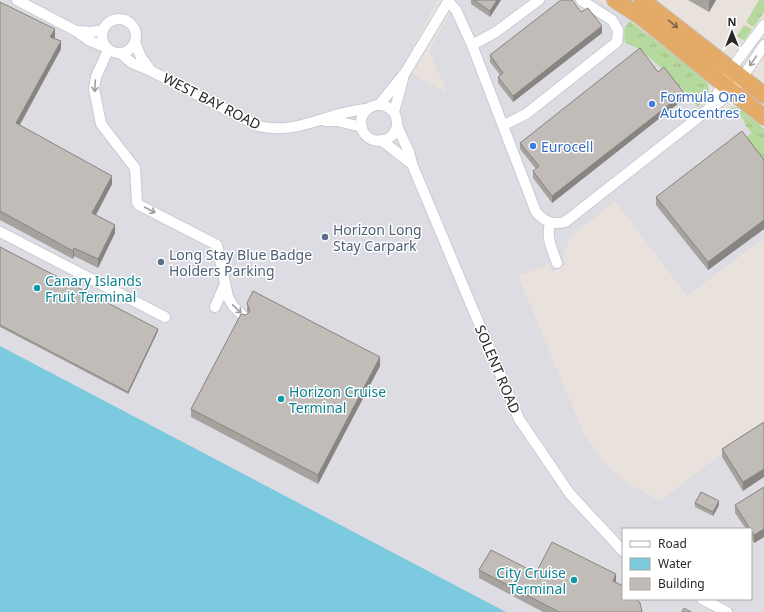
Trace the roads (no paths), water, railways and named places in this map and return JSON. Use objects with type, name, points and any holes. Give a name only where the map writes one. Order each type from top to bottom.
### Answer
[{"type":"highway","points":[[615,0],[733,80],[764,95]]},
{"type":"highway","points":[[642,0],[733,80],[764,117]]},
{"type":"street","points":[[17,0],[76,31],[90,42],[108,49],[120,53],[129,50],[135,43],[136,32],[134,27],[126,21],[114,20],[107,24],[103,30],[102,40],[108,49]]},
{"type":"street","points":[[405,74],[394,112],[397,126],[391,136],[381,140],[369,137],[362,128],[362,118],[367,110],[379,105],[405,74],[449,0],[456,10],[472,45],[504,125],[536,212],[542,219],[550,224],[565,222],[709,109],[764,45]]},
{"type":"street","points":[[472,45],[496,32],[539,0]]},
{"type":"street","points":[[504,125],[526,114],[617,42],[618,30],[612,20],[581,0]]},
{"type":"street","points":[[733,80],[764,25]]},
{"type":"street","points":[[76,31],[92,32],[103,30]]},
{"type":"street","name":"WEST BAY ROAD","points":[[135,43],[141,57],[151,70]]},
{"type":"street","points":[[108,49],[98,72],[94,89],[101,124],[135,168],[137,202],[139,205],[217,245],[225,284],[233,306],[244,316]]},
{"type":"street","name":"WEST BAY ROAD","points":[[120,53],[132,63],[151,70],[258,126],[276,129],[322,121],[345,112],[367,110]]},
{"type":"street","points":[[379,105],[390,108],[394,112]]},
{"type":"street","name":"WEST BAY ROAD","points":[[322,121],[337,122],[362,128]]},
{"type":"street","name":"SOLENT ROAD","points":[[397,126],[410,152],[412,164],[519,419],[570,494],[622,550]]},
{"type":"street","name":"SOLENT ROAD","points":[[381,140],[412,164]]},
{"type":"street","points":[[550,224],[548,232],[549,242],[557,263]]},
{"type":"street","points":[[0,232],[165,317]]},
{"type":"street","points":[[215,307],[225,284]]},
{"type":"street","points":[[704,600],[727,612]]},
{"type":"water","points":[[0,346],[506,612],[0,612]]},
{"type":"place","name":"Formula One Autocentres","points":[[652,104]]},
{"type":"place","name":"Eurocell","points":[[533,146]]},
{"type":"place","name":"Horizon Long Stay Carpark","points":[[325,237]]},
{"type":"place","name":"Long Stay Blue Badge Holders Parking","points":[[161,262]]},
{"type":"place","name":"Canary Islands Fruit Terminal","points":[[37,288]]},
{"type":"place","name":"Horizon Cruise Terminal","points":[[281,399]]},
{"type":"place","name":"City Cruise Terminal","points":[[574,580]]}]
